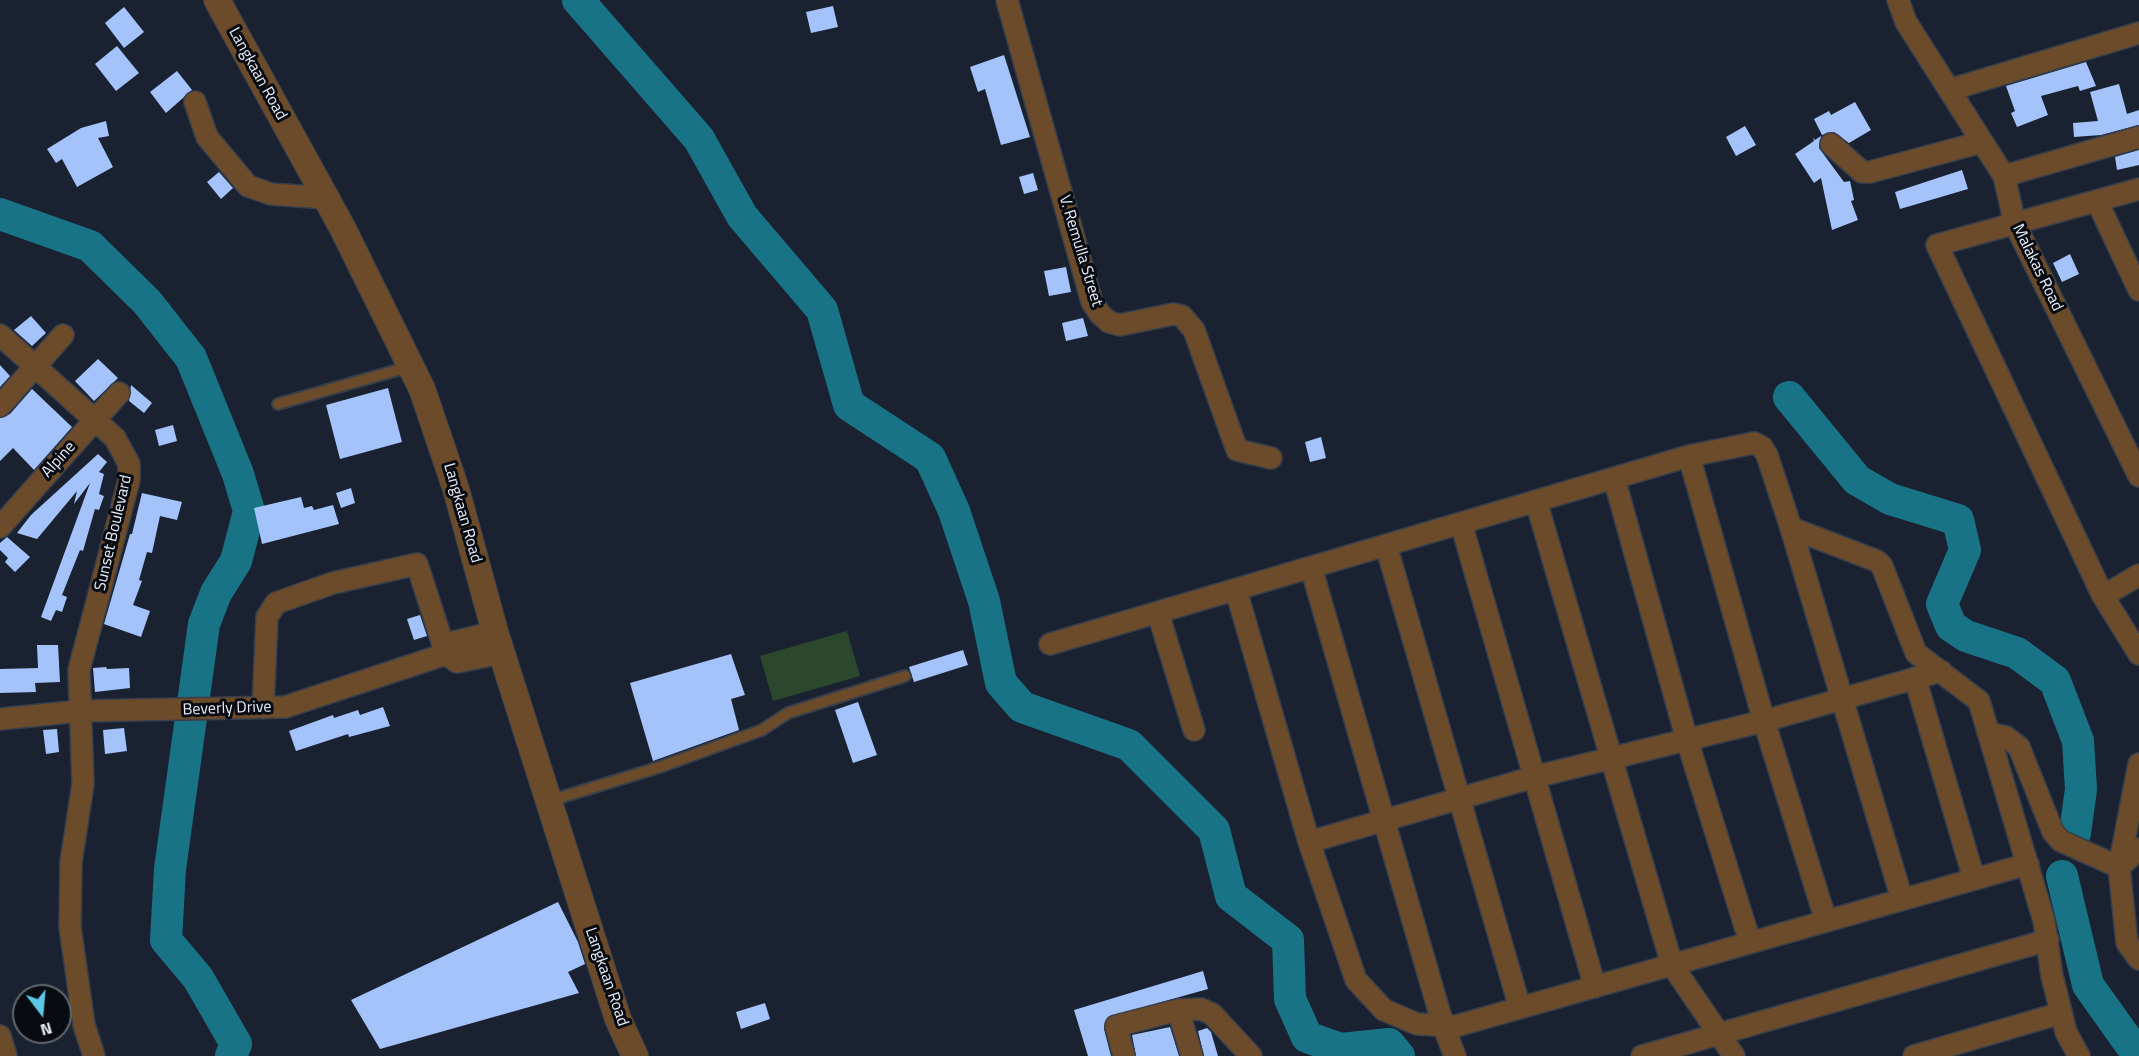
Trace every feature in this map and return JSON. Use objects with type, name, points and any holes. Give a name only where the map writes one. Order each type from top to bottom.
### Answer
[{"type":"street","name":"Langkaan Road","points":[[216,0],[326,198],[423,389],[456,489],[498,642],[618,1019],[635,1056]]},
{"type":"street","name":"V. Remulla Street","points":[[1007,0],[1092,302],[1109,322],[1120,325],[1173,314],[1182,316],[1194,330],[1236,450],[1271,458]]},
{"type":"street","name":"Malakas Road","points":[[1898,0],[1906,22],[2004,176],[2015,224],[2139,476]]},
{"type":"street","points":[[1949,90],[2139,33]]},
{"type":"street","points":[[195,102],[207,137],[248,186],[271,194],[326,198]]},
{"type":"street","points":[[2004,176],[2139,137]]},
{"type":"street","points":[[1831,144],[1862,172],[1870,172],[1982,142]]},
{"type":"street","points":[[2139,189],[1937,245],[2103,596],[2139,654]]},
{"type":"street","points":[[2097,201],[2139,290]]},
{"type":"street","name":"Sunset Boulevard","points":[[0,335],[115,438],[123,449],[129,464],[129,480],[79,670],[82,784],[71,861],[70,927],[84,1025],[94,1056]]},
{"type":"street","points":[[0,406],[63,335]]},
{"type":"street","name":"Alpine","points":[[0,527],[119,393]]},
{"type":"street","points":[[1050,644],[1689,456],[1754,443],[1762,447],[1791,528],[1902,899]]},
{"type":"street","points":[[1689,456],[1764,721],[1826,921]]},
{"type":"street","points":[[1614,478],[1688,740],[1750,942]]},
{"type":"street","points":[[1536,501],[1672,964],[1734,1056]]},
{"type":"street","points":[[1461,523],[1595,987]]},
{"type":"street","points":[[1791,528],[1877,561],[1882,566],[1916,653],[1979,701],[2028,864],[2048,940],[2052,976],[2066,1032],[2079,1056]]},
{"type":"street","points":[[1386,545],[1520,1008]]},
{"type":"street","points":[[263,708],[267,617],[276,603],[333,583],[417,564],[446,654]]},
{"type":"street","points":[[1311,567],[1443,1025],[1455,1056]]},
{"type":"street","points":[[2103,596],[2139,575]]},
{"type":"street","points":[[1236,590],[1309,842],[1356,980],[1384,1010],[1417,1024],[1456,1026],[2028,864]]},
{"type":"street","points":[[1158,613],[1194,730]]},
{"type":"street","name":"Beverly Drive","points":[[0,719],[80,711],[285,707],[446,654],[450,643],[498,642]]},
{"type":"street","points":[[1309,842],[1534,777],[1764,721],[1941,671]]},
{"type":"street","points":[[1915,678],[1974,879]]},
{"type":"street","points":[[1988,733],[2006,737],[2019,747],[2053,832],[2061,842],[2119,867]]},
{"type":"street","points":[[2139,764],[2119,867],[2133,928],[2129,949],[2139,959]]},
{"type":"street","points":[[2119,867],[2139,849]]},
{"type":"street","points":[[1641,1056],[2048,940]]},
{"type":"street","points":[[1124,1056],[1116,1026],[1178,1010],[1201,1009],[1212,1014],[1251,1056]]},
{"type":"street","points":[[1178,1010],[1192,1056]]},
{"type":"street","points":[[1914,1056],[2061,1012]]},
{"type":"street","points":[[0,1036],[6,1056]]},
{"type":"lane","points":[[278,404],[412,366]]},
{"type":"lane","points":[[549,801],[660,766],[762,730],[788,713],[905,676]]},
{"type":"green space","points":[[847,631],[860,676],[773,701],[760,656]]},
{"type":"building","points":[[833,6],[838,27],[811,33],[806,12]]},
{"type":"building","points":[[124,7],[144,32],[124,48],[105,23]]},
{"type":"building","points":[[117,46],[139,73],[116,91],[95,64]]},
{"type":"building","points":[[1004,55],[1030,137],[1001,145],[985,89],[978,92],[970,67]]},
{"type":"building","points":[[2086,62],[2096,86],[2080,91],[2078,86],[2041,96],[2048,115],[2017,127],[2011,113],[2015,111],[2006,86]]},
{"type":"building","points":[[177,71],[192,90],[166,113],[150,92]]},
{"type":"building","points":[[2119,84],[2127,114],[2139,110],[2139,125],[2101,135],[2074,137],[2073,123],[2098,121],[2090,92]]},
{"type":"building","points":[[1855,102],[1871,130],[1849,143],[1834,132],[1822,135],[1814,119],[1829,111],[1831,115]]},
{"type":"building","points":[[106,121],[109,136],[98,138],[113,167],[77,187],[62,159],[56,163],[47,149],[81,128]]},
{"type":"building","points":[[1745,126],[1756,145],[1736,156],[1726,137]]},
{"type":"building","points":[[1821,136],[1819,148],[1844,182],[1850,181],[1854,200],[1851,201],[1858,220],[1832,230],[1821,178],[1814,183],[1795,154],[1814,141],[1813,138],[1815,140]]},
{"type":"building","points":[[2139,150],[2139,165],[2117,170],[2115,157]]},
{"type":"building","points":[[1962,170],[1968,189],[1900,209],[1895,192]]},
{"type":"building","points":[[219,172],[233,188],[221,199],[207,182]]},
{"type":"building","points":[[1033,173],[1038,190],[1024,194],[1019,177]]},
{"type":"building","points":[[2070,254],[2079,274],[2062,282],[2053,263]]},
{"type":"building","points":[[1066,267],[1071,292],[1049,296],[1044,271]]},
{"type":"building","points":[[31,316],[46,333],[32,346],[14,330]]},
{"type":"building","points":[[1083,318],[1088,336],[1066,341],[1062,323]]},
{"type":"building","points":[[98,359],[118,378],[94,401],[75,381]]},
{"type":"building","points":[[0,365],[10,376],[0,387]]},
{"type":"building","points":[[131,385],[152,403],[144,413],[129,401]]},
{"type":"building","points":[[388,388],[402,442],[340,459],[326,405]]},
{"type":"building","points":[[32,389],[72,427],[34,470],[13,448],[0,461],[0,418],[10,414]]},
{"type":"building","points":[[173,425],[177,441],[159,446],[155,430]]},
{"type":"building","points":[[1321,437],[1326,458],[1310,462],[1305,442]]},
{"type":"building","points":[[98,454],[107,462],[99,472],[104,474],[99,494],[104,496],[99,510],[95,509],[83,551],[80,550],[62,595],[67,597],[62,612],[56,610],[51,621],[41,617],[90,483],[74,504],[77,491],[37,539],[17,533],[31,515]]},
{"type":"building","points":[[351,488],[355,503],[341,508],[336,493]]},
{"type":"building","points":[[142,493],[182,502],[177,520],[160,516],[152,553],[147,552],[139,580],[142,581],[133,605],[150,611],[141,637],[104,624],[130,534],[132,534]]},
{"type":"building","points":[[301,497],[304,508],[312,506],[314,510],[333,505],[339,524],[262,544],[254,508]]},
{"type":"building","points":[[7,537],[30,557],[15,572],[5,562],[8,558],[0,550],[0,543]]},
{"type":"building","points":[[420,615],[427,636],[414,640],[407,619]]},
{"type":"building","points":[[37,645],[58,645],[60,682],[35,683],[36,692],[0,693],[0,669],[38,668]]},
{"type":"building","points":[[963,650],[968,665],[914,682],[909,667]]},
{"type":"building","points":[[731,654],[745,695],[731,699],[739,730],[653,761],[630,683]]},
{"type":"building","points":[[106,667],[107,669],[129,668],[130,688],[95,692],[93,668]]},
{"type":"building","points":[[858,702],[877,755],[853,763],[835,710]]},
{"type":"building","points":[[383,707],[390,726],[349,737],[348,734],[296,751],[289,731],[333,715],[334,718],[358,710],[360,715]]},
{"type":"building","points":[[124,728],[127,751],[105,754],[103,730]]},
{"type":"building","points":[[57,729],[59,752],[46,754],[43,730]]},
{"type":"building","points":[[558,902],[578,942],[585,964],[568,972],[579,993],[380,1049],[351,1000]]},
{"type":"building","points":[[1203,971],[1208,989],[1108,1017],[1104,1029],[1111,1056],[1088,1056],[1074,1010]]},
{"type":"building","points":[[765,1003],[770,1019],[741,1029],[736,1012]]},
{"type":"building","points":[[1170,1027],[1179,1056],[1136,1056],[1132,1035]]},
{"type":"building","points":[[1207,1028],[1211,1032],[1218,1056],[1204,1056],[1198,1031]]},
{"type":"waterway","points":[[578,0],[699,139],[742,216],[822,310],[849,405],[930,458],[954,511],[984,601],[1001,683],[1022,707],[1129,745],[1214,830],[1231,896],[1288,940],[1290,999],[1307,1037],[1341,1049],[1389,1044],[1399,1056]]},
{"type":"waterway","points":[[0,214],[90,246],[147,302],[191,358],[238,474],[249,511],[236,561],[216,593],[204,624],[170,869],[166,940],[198,978],[236,1044],[231,1056]]},
{"type":"waterway","points":[[1789,397],[1857,480],[1890,499],[1958,520],[1965,550],[1942,604],[1951,626],[1966,636],[2017,653],[2055,681],[2078,741],[2081,789],[2075,833]]},
{"type":"waterway","points":[[2062,876],[2088,985],[2130,1044],[2139,1051]]}]
